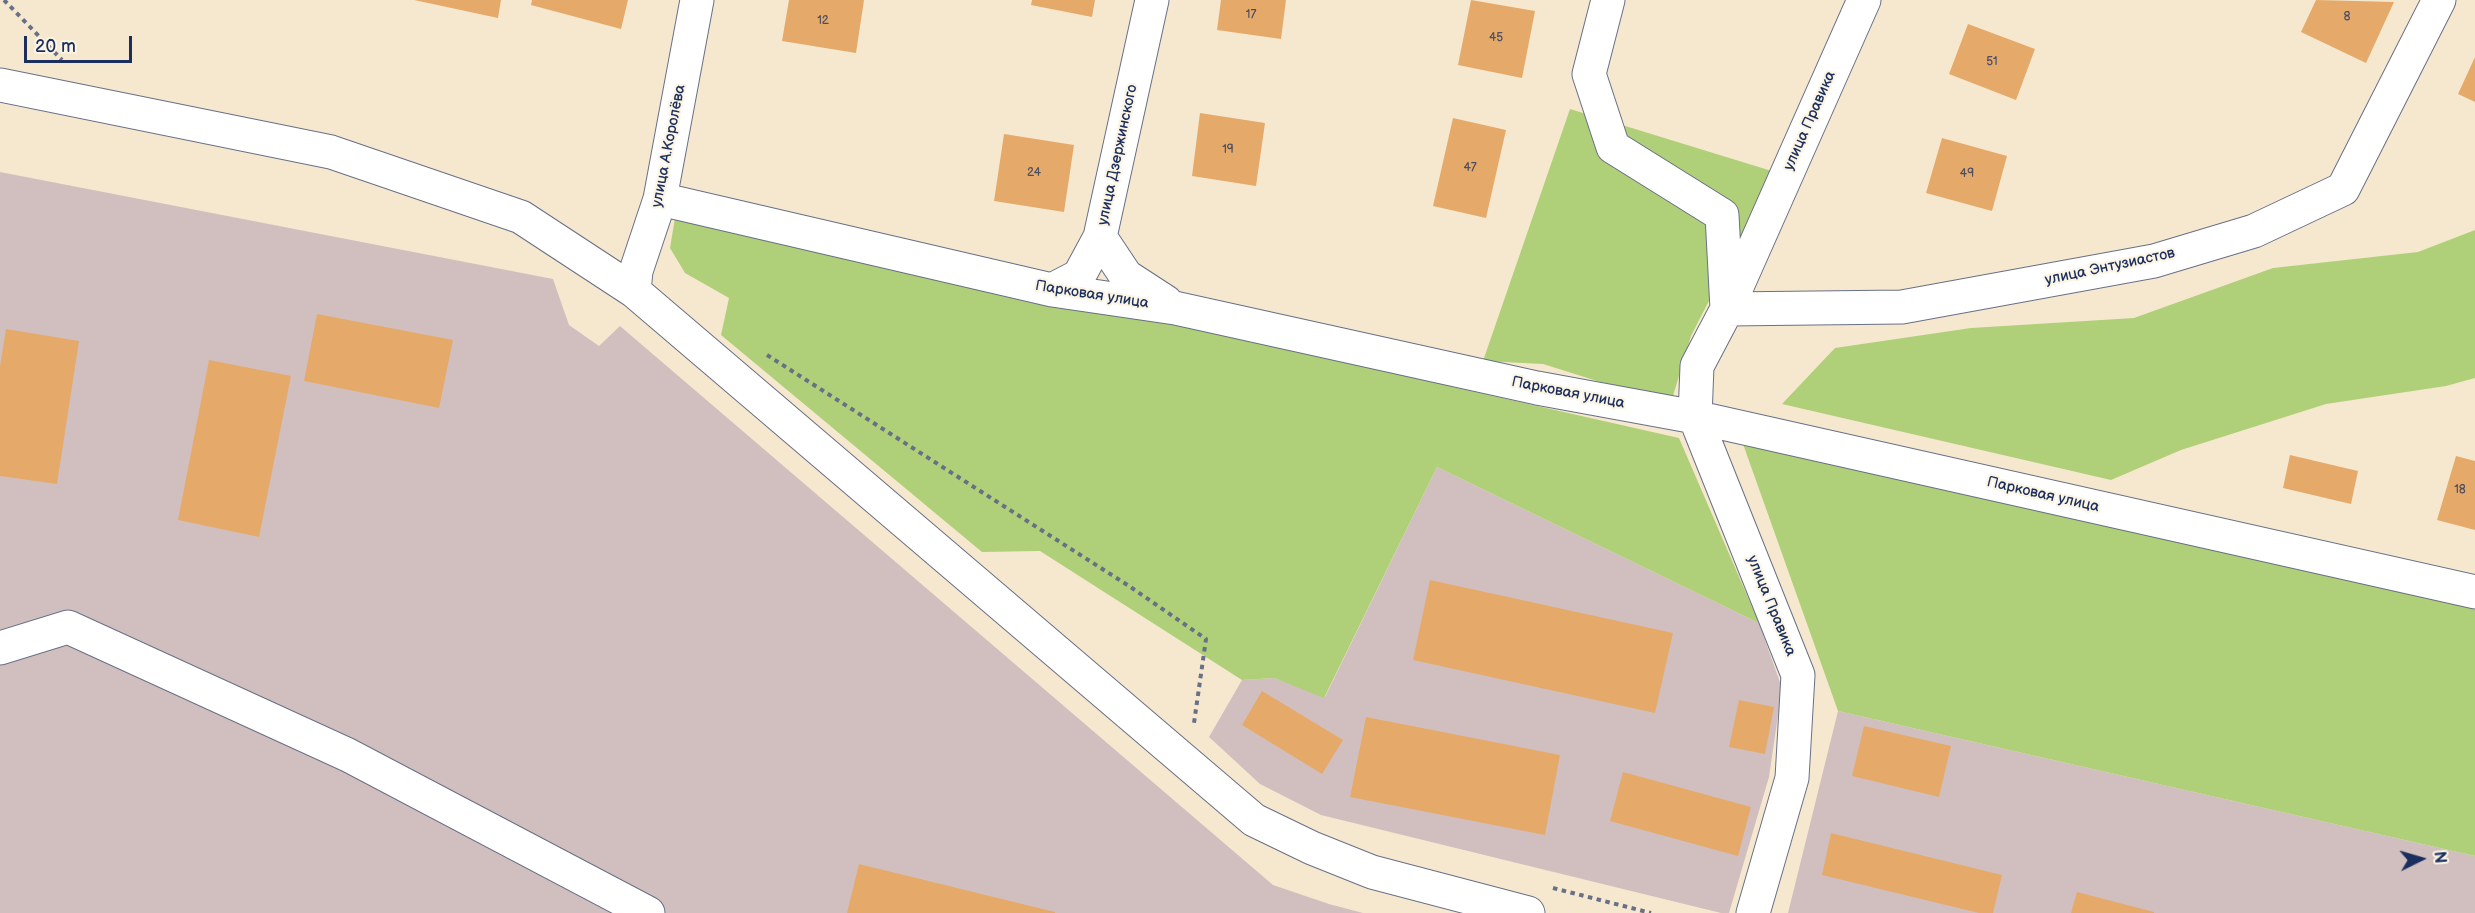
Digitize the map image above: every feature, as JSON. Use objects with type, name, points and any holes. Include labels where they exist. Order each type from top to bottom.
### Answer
[{"type":"street","name":"улица А.Королёва","points":[[634,291],[636,271],[660,199],[697,0]]},
{"type":"street","name":"улица Дзержинского","points":[[1052,290],[1079,276],[1100,237],[1152,0]]},
{"type":"street","points":[[1608,0],[1589,74],[1612,147],[1722,215],[1727,309]]},
{"type":"street","name":"улица Правика","points":[[1753,913],[1792,778],[1798,675],[1695,417],[1697,366],[1727,309],[1864,0]]},
{"type":"street","name":"улица Энтузиастов","points":[[1727,309],[1902,307],[2154,261],[2254,231],[2343,189],[2439,0]]},
{"type":"street","points":[[0,85],[331,152],[520,217],[634,291],[1254,820],[1312,848],[1372,872],[1528,913]]},
{"type":"street","name":"Парковая улица","points":[[660,199],[1052,290],[1175,308],[1537,388],[1695,417],[2475,592]]},
{"type":"street","points":[[1100,237],[1126,276],[1175,308]]},
{"type":"street","points":[[0,648],[68,627],[348,755],[648,913]]},
{"type":"shaded area","points":[[0,172],[553,279],[569,325],[599,346],[620,326],[1273,885],[1363,913],[0,913]]},
{"type":"shaded area","points":[[1437,467],[1759,623],[1782,688],[1769,777],[1729,913],[1721,913],[1321,815],[1260,784],[1209,737],[1242,680],[1274,678],[1325,697]]},
{"type":"shaded area","points":[[1838,711],[2475,856],[2475,913],[1788,913]]},
{"type":"green space","points":[[1570,109],[1775,172],[1691,336],[1673,396],[1648,397],[1543,364],[1483,361]]},
{"type":"green space","points":[[677,206],[1455,363],[1453,387],[1679,438],[1759,623],[1437,467],[1324,698],[1274,678],[1242,680],[1040,551],[982,552],[721,335],[729,298],[685,273],[670,248]]},
{"type":"green space","points":[[2475,230],[2475,378],[2446,386],[2326,404],[2181,450],[2111,480],[1782,404],[1835,348],[1971,328],[2134,318],[2273,268],[2418,252]]},
{"type":"green space","points":[[1743,444],[2475,608],[2475,856],[1838,711]]},
{"type":"building","points":[[414,0],[501,0],[498,18]]},
{"type":"building","points":[[532,0],[628,0],[621,29],[531,5]]},
{"type":"building","points":[[789,0],[864,0],[856,53],[782,41]]},
{"type":"building","points":[[1032,0],[1095,0],[1092,17],[1031,5]]},
{"type":"building","points":[[1221,0],[1286,0],[1281,39],[1217,30]]},
{"type":"building","points":[[1471,0],[1535,11],[1522,78],[1458,65]]},
{"type":"building","points":[[2316,0],[2394,2],[2366,63],[2301,32]]},
{"type":"building","points":[[1968,24],[2035,49],[2016,100],[1949,74]]},
{"type":"building","points":[[2475,57],[2475,102],[2458,94]]},
{"type":"building","points":[[1200,113],[1265,123],[1256,186],[1192,176]]},
{"type":"building","points":[[1453,118],[1506,130],[1486,218],[1433,206]]},
{"type":"building","points":[[1004,134],[1074,145],[1064,212],[994,201]]},
{"type":"building","points":[[1942,138],[2007,156],[1992,211],[1926,193]]},
{"type":"building","points":[[317,314],[453,340],[439,408],[304,381]]},
{"type":"building","points":[[6,329],[79,341],[57,484],[0,476],[0,366]]},
{"type":"building","points":[[209,360],[291,376],[259,537],[178,520]]},
{"type":"building","points":[[2290,455],[2358,471],[2351,504],[2283,488]]},
{"type":"building","points":[[2456,456],[2475,461],[2475,530],[2437,520]]},
{"type":"building","points":[[1430,580],[1673,633],[1655,713],[1413,660]]},
{"type":"building","points":[[1262,691],[1343,740],[1322,774],[1242,725]]},
{"type":"building","points":[[1739,700],[1774,707],[1765,754],[1729,747]]},
{"type":"building","points":[[1366,717],[1560,755],[1545,835],[1350,797]]},
{"type":"building","points":[[1864,726],[1951,746],[1939,797],[1852,776]]},
{"type":"building","points":[[1623,772],[1751,807],[1738,856],[1610,821]]},
{"type":"building","points":[[1831,833],[2002,875],[1993,913],[1979,913],[1822,875]]},
{"type":"building","points":[[859,864],[1055,912],[1055,913],[847,913]]},
{"type":"building","points":[[2077,892],[2154,912],[2154,913],[2071,913]]}]
